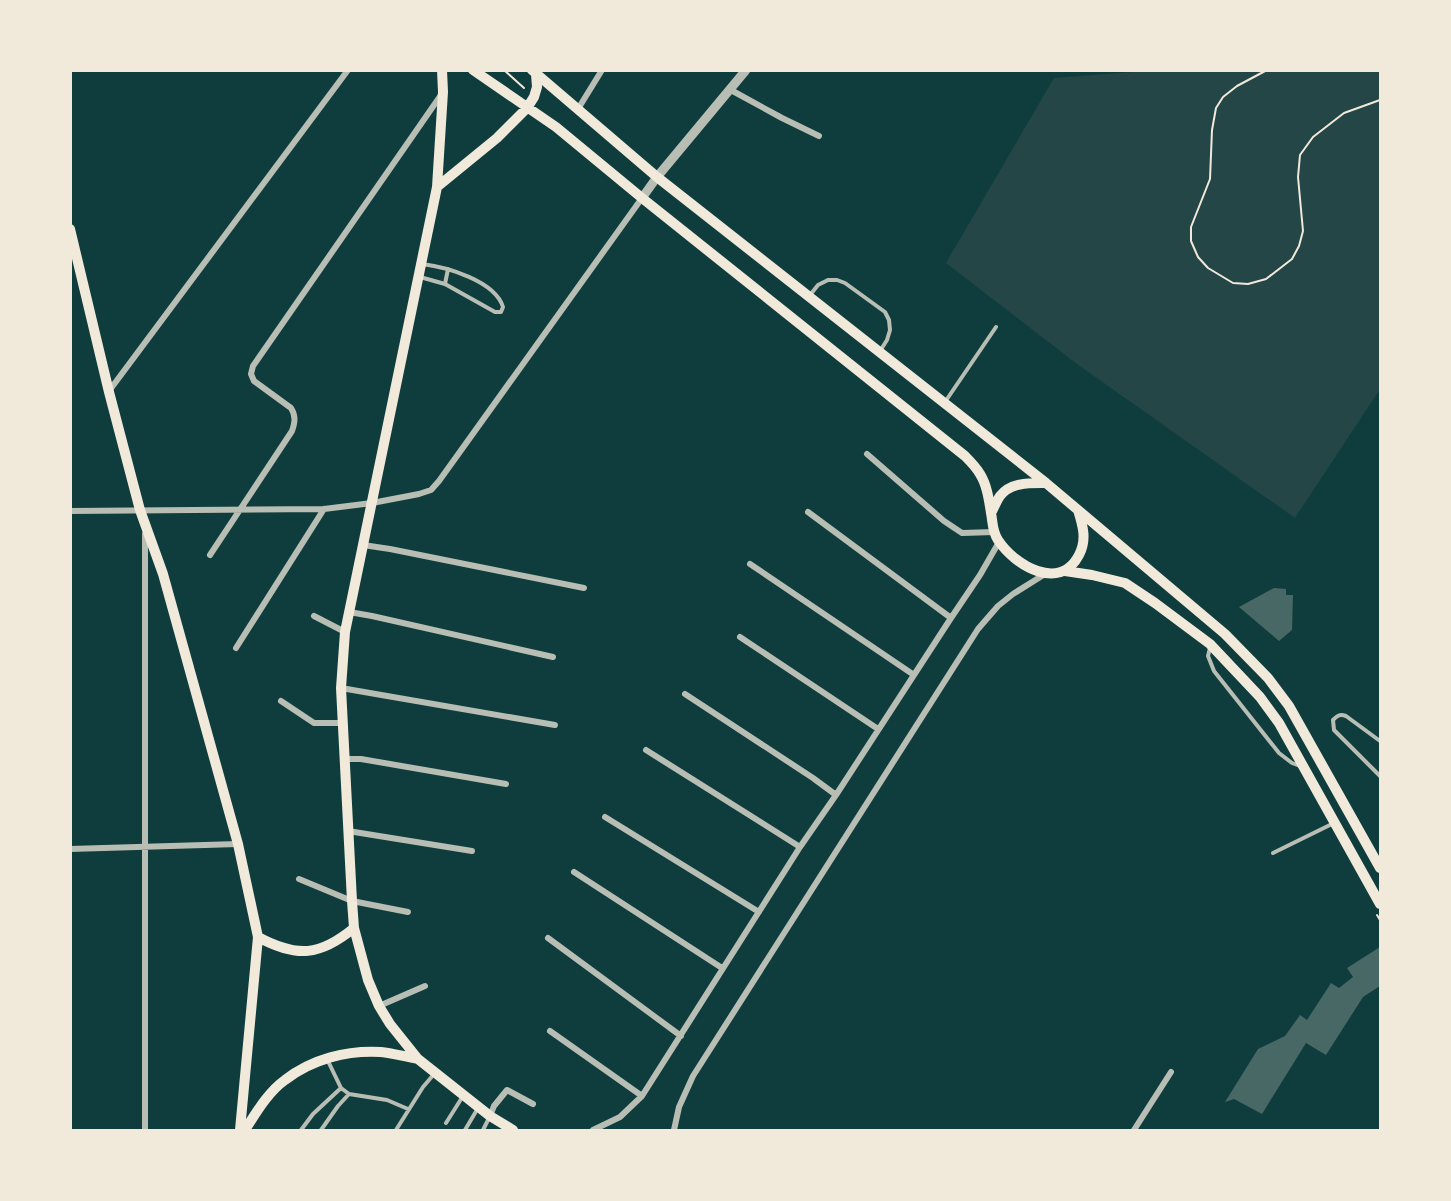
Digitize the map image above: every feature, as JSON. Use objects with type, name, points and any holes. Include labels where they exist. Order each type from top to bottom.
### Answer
[{"type":"main road","points":[[442,70],[443,92],[437,188],[345,632],[341,688],[347,831],[354,928],[368,980],[379,1006],[417,1059],[513,1131]]},
{"type":"main road","points":[[473,70],[556,127],[965,456],[980,474],[987,491],[996,537],[1025,566],[1046,574],[1065,571],[1125,583],[1210,644],[1260,697],[1279,723],[1380,904]]},
{"type":"main road","points":[[437,188],[497,138],[527,108],[537,87],[534,72]]},
{"type":"main road","points":[[534,72],[657,177],[1046,483],[1225,634],[1268,678],[1288,706],[1379,862]]},
{"type":"main road","points":[[70,229],[140,510],[163,574],[238,844],[258,937],[240,1131]]},
{"type":"main road","points":[[992,513],[1000,496],[1014,486],[1046,483]]},
{"type":"main road","points":[[1065,571],[1075,562],[1083,546],[1083,527],[1078,510]]},
{"type":"main road","points":[[258,937],[277,947],[297,951],[308,950],[318,949],[338,941],[354,928]]},
{"type":"main road","points":[[245,1131],[262,1104],[284,1080],[315,1062],[350,1054],[380,1052],[417,1059]]},
{"type":"street","points":[[109,392],[348,70]]},
{"type":"street","points":[[578,109],[602,70]]},
{"type":"street","points":[[70,511],[324,509],[372,503],[431,490],[657,177],[746,70]]},
{"type":"street","points":[[729,89],[819,136]]},
{"type":"street","points":[[210,555],[292,431],[295,422],[295,414],[291,408],[254,381],[251,374],[253,366],[443,92]]},
{"type":"street","points":[[592,1131],[620,1117],[642,1096],[800,847],[980,575],[996,537],[962,533],[944,521],[867,454]]},
{"type":"street","points":[[237,648],[324,509]]},
{"type":"street","points":[[808,512],[951,618]]},
{"type":"street","points":[[145,524],[145,1131]]},
{"type":"street","points":[[363,545],[584,588]]},
{"type":"street","points":[[750,564],[914,675]]},
{"type":"street","points":[[674,1131],[679,1107],[693,1077],[978,629],[998,606],[1046,574]]},
{"type":"street","points":[[349,612],[553,657]]},
{"type":"street","points":[[314,616],[345,632]]},
{"type":"street","points":[[741,637],[878,729]]},
{"type":"street","points":[[341,688],[555,725]]},
{"type":"street","points":[[685,694],[836,795]]},
{"type":"street","points":[[281,702],[314,723],[342,723]]},
{"type":"street","points":[[646,750],[800,847]]},
{"type":"street","points":[[345,759],[362,759],[506,784]]},
{"type":"street","points":[[605,816],[759,912]]},
{"type":"street","points":[[347,831],[472,851]]},
{"type":"street","points":[[70,849],[238,844]]},
{"type":"street","points":[[574,872],[722,968]]},
{"type":"street","points":[[298,879],[352,902],[408,912]]},
{"type":"street","points":[[548,938],[681,1036]]},
{"type":"street","points":[[379,1006],[425,986]]},
{"type":"street","points":[[550,1031],[642,1096]]},
{"type":"street","points":[[1134,1131],[1171,1072]]},
{"type":"street","points":[[490,1116],[494,1106],[507,1090],[533,1104]]},
{"type":"lane","points":[[419,277],[445,284],[495,312],[501,312],[503,307],[501,300],[495,294],[472,278],[448,269],[422,264]]},
{"type":"lane","points":[[445,284],[448,269]]},
{"type":"lane","points":[[808,296],[818,285],[828,280],[837,280],[845,283],[885,312],[890,330],[887,340],[879,351]]},
{"type":"lane","points":[[944,402],[996,327]]},
{"type":"lane","points":[[1210,644],[1208,656],[1214,671],[1279,753],[1292,763],[1304,768]]},
{"type":"lane","points":[[1380,741],[1346,716],[1337,716],[1333,720],[1334,730],[1380,776]]},
{"type":"lane","points":[[1273,853],[1335,823]]},
{"type":"lane","points":[[327,1058],[341,1088],[349,1094],[387,1100],[408,1109]]},
{"type":"lane","points":[[396,1131],[408,1109],[435,1072]]},
{"type":"lane","points":[[301,1131],[313,1114],[341,1088]]},
{"type":"lane","points":[[321,1131],[349,1094]]},
{"type":"lane","points":[[446,1123],[463,1095]]},
{"type":"lane","points":[[465,1131],[478,1107]]},
{"type":"lane","points":[[483,1131],[490,1116]]},
{"type":"path","points":[[1267,70],[1237,86],[1223,97],[1216,108],[1212,130],[1210,178],[1191,226],[1191,241],[1198,257],[1208,268],[1233,283],[1248,284],[1266,279],[1292,259],[1303,231],[1298,177],[1300,155],[1313,137],[1344,114],[1380,100]]},
{"type":"shaded area","points":[[1159,70],[1380,71],[1380,389],[1295,518],[1077,364],[946,263],[1054,78]]},
{"type":"building","points":[[1274,588],[1286,589],[1286,595],[1293,595],[1292,630],[1279,641],[1239,607]]},
{"type":"building","points":[[1380,947],[1380,986],[1363,997],[1326,1055],[1306,1043],[1262,1114],[1234,1099],[1225,1102],[1258,1049],[1285,1036],[1300,1015],[1307,1020],[1331,983],[1339,988],[1353,977],[1347,968]]}]
